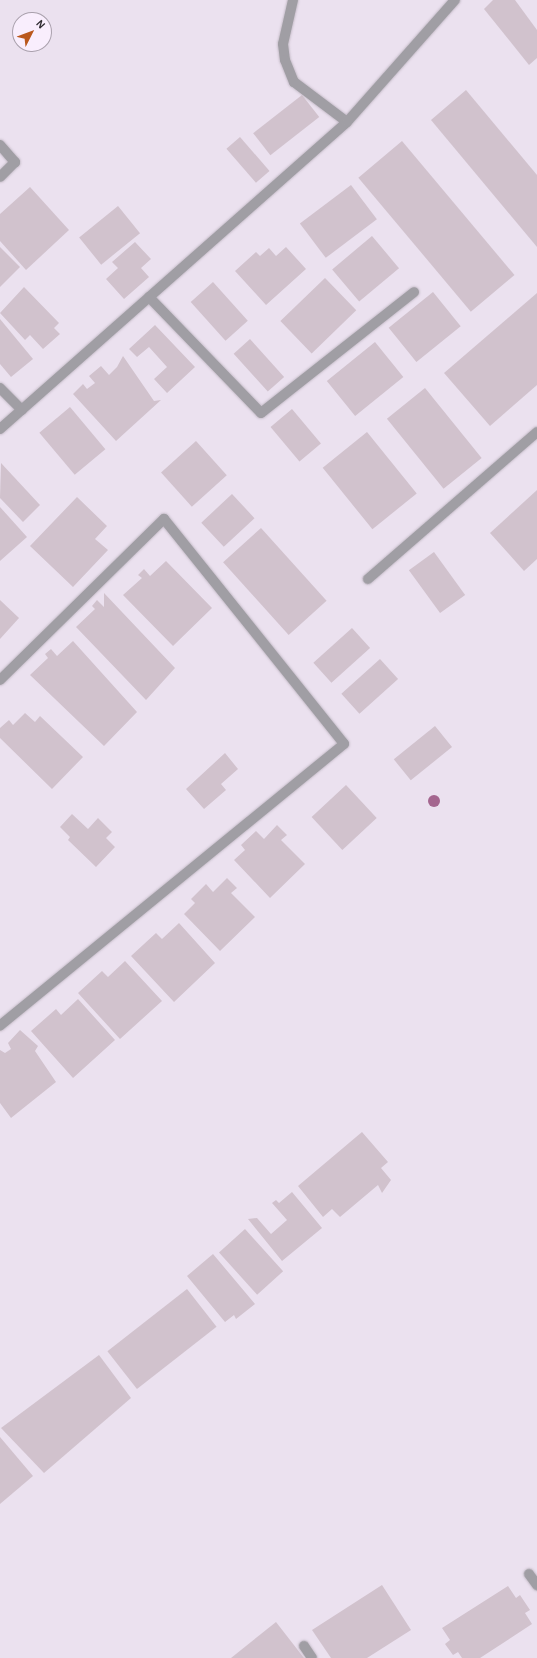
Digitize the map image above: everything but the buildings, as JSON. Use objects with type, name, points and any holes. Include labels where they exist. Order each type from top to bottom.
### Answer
[{"type":"street","points":[[293,0],[283,44],[285,60],[294,82],[347,122]]},
{"type":"street","points":[[0,429],[347,122],[455,0]]},
{"type":"street","points":[[0,145],[16,162],[0,177]]},
{"type":"street","points":[[149,297],[261,413],[414,292]]},
{"type":"street","points":[[0,388],[22,410]]},
{"type":"street","points":[[368,579],[537,432]]},
{"type":"street","points":[[0,680],[164,519],[344,744],[0,1026]]},
{"type":"street","points":[[529,1574],[537,1586]]},
{"type":"street","points":[[304,1646],[312,1658]]}]
